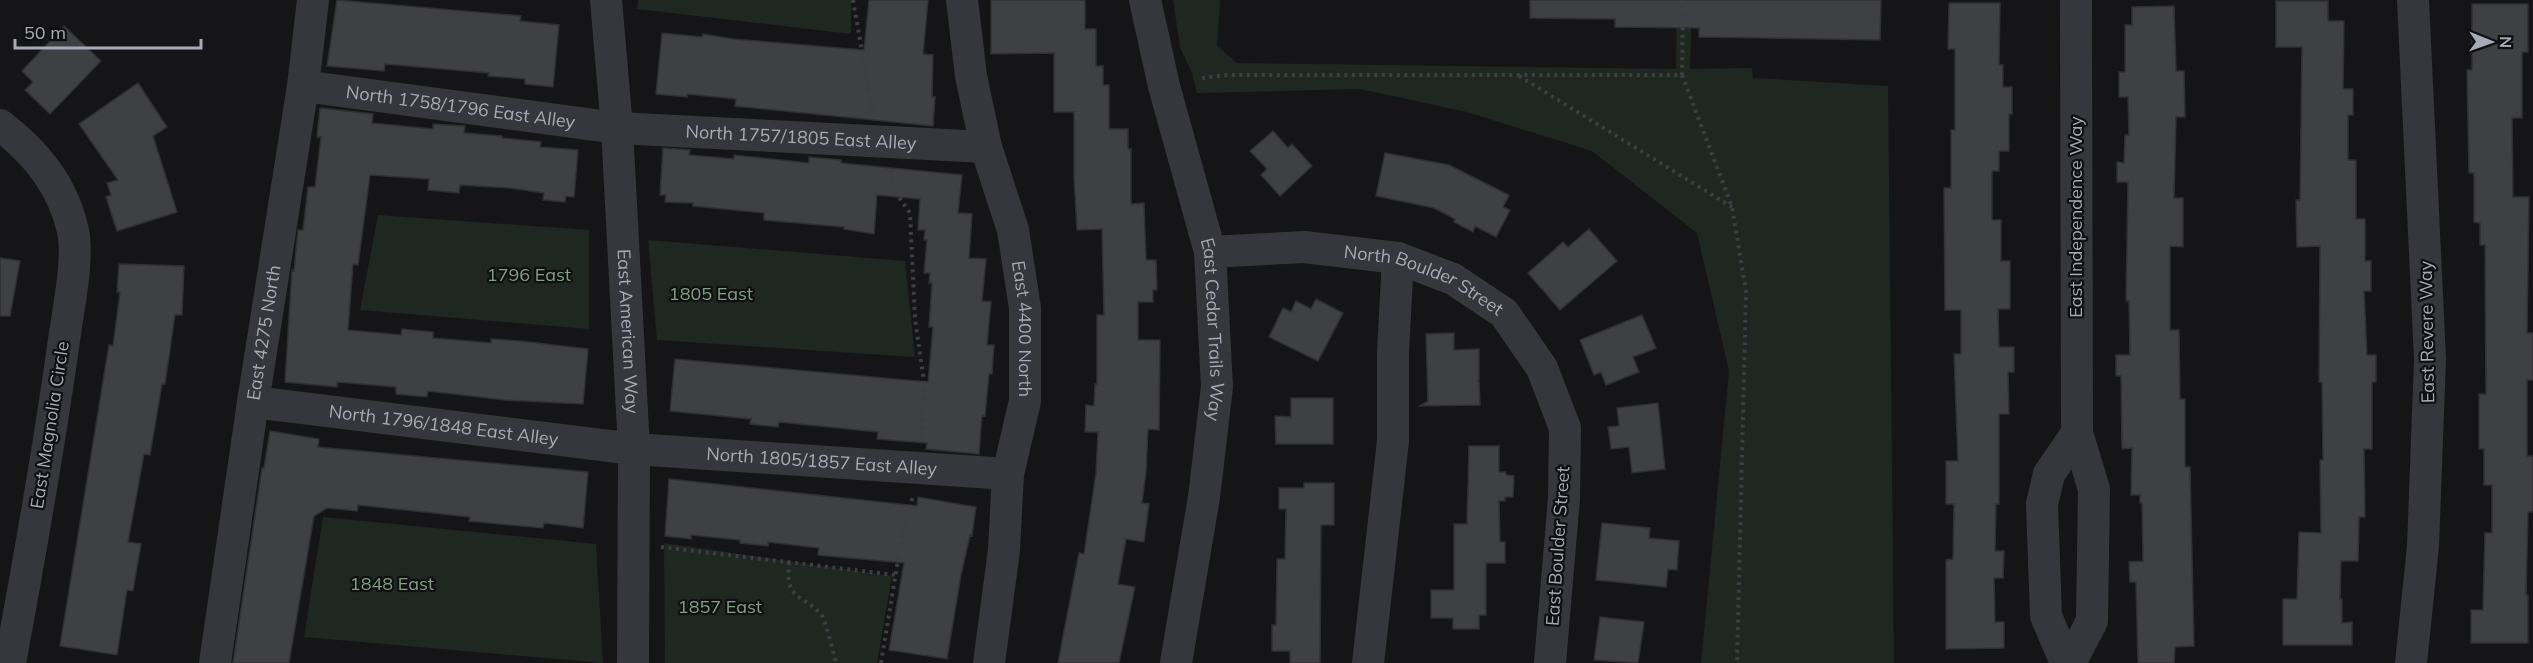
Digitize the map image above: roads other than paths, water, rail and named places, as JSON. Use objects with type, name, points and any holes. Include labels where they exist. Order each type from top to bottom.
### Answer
[{"type":"street","name":"East 4275 North","points":[[215,663],[303,86],[314,0]]},
{"type":"street","name":"East American Way","points":[[606,0],[617,128],[634,449],[633,663]]},
{"type":"street","name":"East 4400 North","points":[[962,0],[971,76],[986,147],[1013,230],[1025,308],[1025,401],[1008,474],[1004,550],[989,663]]},
{"type":"street","name":"East Cedar Trails Way","points":[[1145,0],[1164,86],[1210,252],[1217,387],[1204,497],[1176,663]]},
{"type":"street","name":"East Independence Way","points":[[2068,663],[2092,621],[2094,489],[2077,433],[2076,0]]},
{"type":"street","name":"East Revere Way","points":[[2411,663],[2423,546],[2430,359],[2413,0]]},
{"type":"street","name":"North 1758/1796 East Alley","points":[[303,86],[617,128]]},
{"type":"street","name":"East Magnolia Circle","points":[[0,125],[39,159],[68,212],[74,234],[71,286],[52,425],[10,663]]},
{"type":"street","name":"North 1757/1805 East Alley","points":[[617,128],[986,147]]},
{"type":"street","name":"North Boulder Street","points":[[1210,252],[1304,247],[1398,258],[1453,279],[1504,313],[1542,368],[1565,428]]},
{"type":"street","points":[[1368,663],[1393,441],[1393,352],[1398,258]]},
{"type":"street","name":"North 1796/1848 East Alley","points":[[253,402],[634,449]]},
{"type":"street","name":"East Boulder Street","points":[[1550,663],[1564,498],[1565,428]]},
{"type":"street","name":"East Independence Way","points":[[2068,663],[2046,616],[2042,504],[2049,474],[2077,433]]},
{"type":"street","name":"North 1805/1857 East Alley","points":[[634,449],[1008,474]]},
{"type":"park label","name":"1796 East","points":[[529,275]]},
{"type":"park label","name":"1805 East","points":[[711,294]]},
{"type":"park label","name":"1848 East","points":[[392,584]]},
{"type":"park label","name":"1857 East","points":[[720,607]]}]
